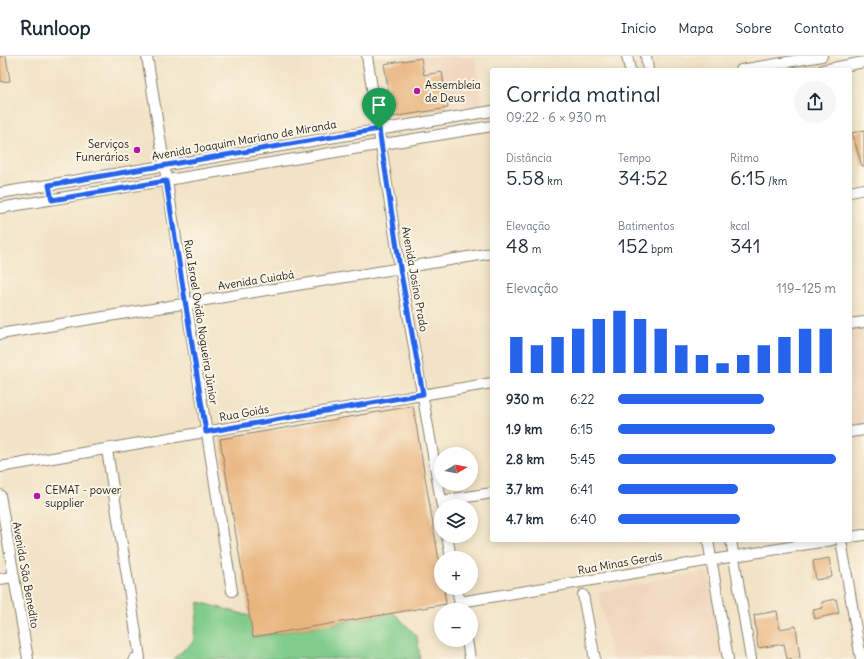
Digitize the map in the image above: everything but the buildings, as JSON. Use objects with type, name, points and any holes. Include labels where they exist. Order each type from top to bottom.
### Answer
[{"type":"street","name":"Rua Israel Ovídio Nogueira Júnior","points":[[147,56],[232,592]]},
{"type":"street","name":"Avenida Josino Prado","points":[[367,56],[382,144],[400,268],[440,499]]},
{"type":"street","points":[[627,56],[630,68]]},
{"type":"street","points":[[646,56],[648,68]]},
{"type":"street","points":[[753,68],[822,56]]},
{"type":"street","points":[[833,68],[864,62]]},
{"type":"street","name":"Avenida Joaquim Mariano de Miranda","points":[[0,193],[490,111]]},
{"type":"street","points":[[465,115],[469,130]]},
{"type":"street","points":[[0,208],[490,126]]},
{"type":"street","points":[[49,185],[52,200]]},
{"type":"street","points":[[852,192],[864,190]]},
{"type":"street","name":"Avenida Cuiabá","points":[[0,334],[490,253]]},
{"type":"street","points":[[852,324],[864,322]]},
{"type":"street","name":"Rua Goiás","points":[[0,467],[107,450],[490,383]]},
{"type":"street","points":[[852,432],[864,430]]},
{"type":"street","points":[[107,450],[137,658]]},
{"type":"street","points":[[464,499],[490,493]]},
{"type":"street","name":"Avenida São Benedito","points":[[0,495],[28,659]]},
{"type":"street","points":[[852,537],[864,535]]},
{"type":"street","points":[[708,542],[728,659]]},
{"type":"street","points":[[730,542],[751,659]]},
{"type":"street","name":"Rua Minas Gerais","points":[[476,603],[711,560],[820,542]]},
{"type":"street","points":[[841,542],[861,659]]},
{"type":"street","points":[[0,579],[13,577]]},
{"type":"street","points":[[583,595],[596,659]]},
{"type":"street","points":[[467,647],[470,659]]},
{"type":"shaded area","points":[[412,56],[475,56],[483,104],[451,109],[442,72],[424,75],[421,58]]},
{"type":"shaded area","points":[[864,322],[864,430],[858,431],[852,394],[852,324]]},
{"type":"shaded area","points":[[707,571],[724,659],[612,659],[599,592]]},
{"type":"green space","points":[[199,602],[250,616],[254,637],[394,613],[417,636],[420,659],[173,659],[193,642]]},
{"type":"place","name":"Assembleia de Deus","points":[[417,91]]},
{"type":"place","name":"Serviços Funerários","points":[[137,150]]},
{"type":"place","name":"CEMAT - power supplier","points":[[37,496]]},
{"type":"route","points":[[379,129],[400,268],[423,394],[206,432],[166,181],[52,200],[49,185],[379,129]]}]
